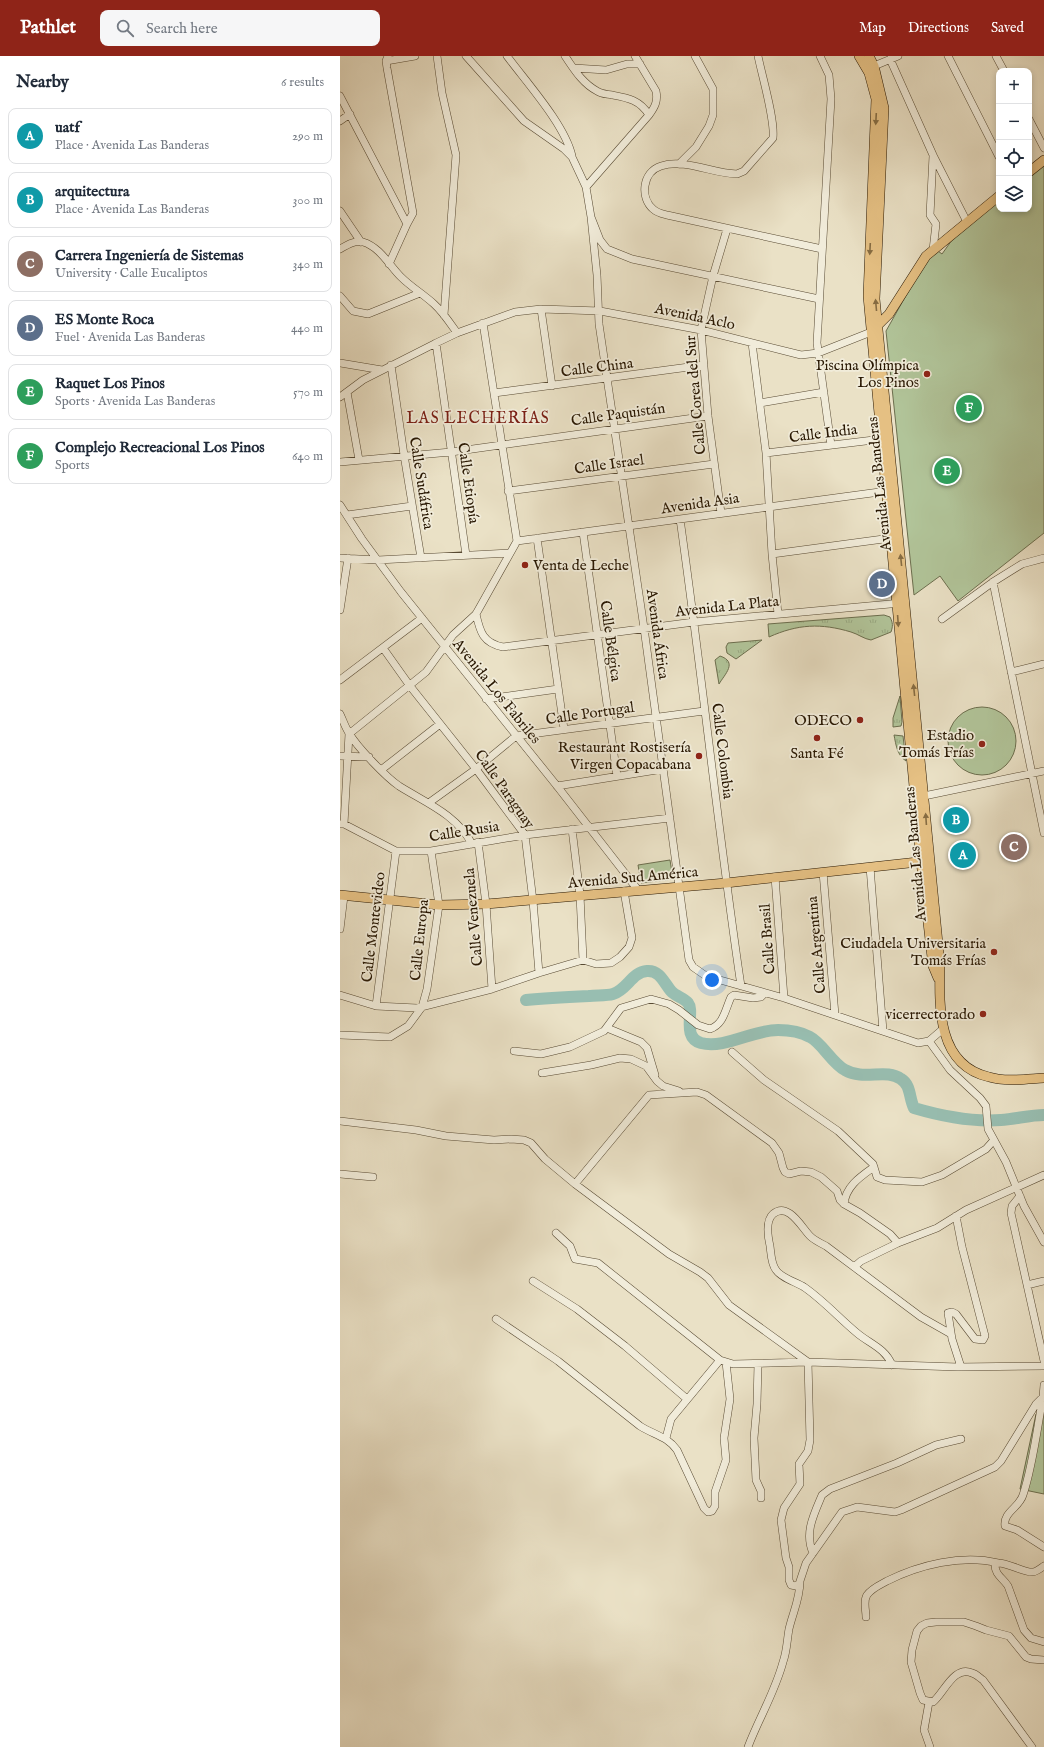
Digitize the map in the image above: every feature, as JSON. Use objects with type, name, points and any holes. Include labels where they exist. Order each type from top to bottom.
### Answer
[{"type":"main road","name":"Avenida Las Banderas","points":[[859,56],[869,73],[876,100],[868,296],[874,328],[925,861],[940,964],[943,1029],[945,1038],[954,1054],[968,1068],[979,1074],[1003,1079],[1044,1078]]},
{"type":"main road","name":"Avenida Las Banderas","points":[[869,56],[874,66],[884,108],[874,328],[891,538],[901,603],[924,796],[925,861]]},
{"type":"main road","points":[[1032,170],[1044,160]]},
{"type":"main road","name":"Avenida Aclo","points":[[874,328],[889,314],[926,256],[996,198]]},
{"type":"main road","name":"Avenida Sud América","points":[[342,895],[439,905],[486,904],[726,883],[925,861]]},
{"type":"street","points":[[389,264],[413,212],[387,58],[415,56]]},
{"type":"street","points":[[437,56],[442,93],[456,155],[444,315]]},
{"type":"street","points":[[466,56],[524,122],[564,149],[572,157]]},
{"type":"street","points":[[507,56],[562,130],[570,146],[572,157],[586,187],[592,217],[600,240],[607,249],[632,259],[819,299]]},
{"type":"street","points":[[565,56],[590,87],[599,92],[637,102],[644,106],[649,115]]},
{"type":"street","points":[[586,187],[656,106],[657,96],[653,86],[635,56]]},
{"type":"street","points":[[679,164],[696,147],[709,126],[713,114],[713,89],[694,56]]},
{"type":"street","points":[[758,56],[772,125],[773,138],[744,171],[737,174],[679,164],[661,166],[654,170],[647,178],[644,193],[648,204],[654,211],[727,230],[822,249]]},
{"type":"street","points":[[820,56],[829,75],[831,87],[817,343],[830,445]]},
{"type":"street","points":[[874,66],[898,56]]},
{"type":"street","points":[[948,56],[996,151]]},
{"type":"street","points":[[996,56],[1002,68]]},
{"type":"street","points":[[890,59],[934,155],[967,222]]},
{"type":"street","points":[[574,68],[606,70],[627,64],[640,64]]},
{"type":"street","points":[[340,96],[407,224]]},
{"type":"street","points":[[340,121],[350,114]]},
{"type":"street","points":[[1032,125],[1044,148]]},
{"type":"street","points":[[933,250],[936,224],[930,215],[934,155]]},
{"type":"street","points":[[340,211],[361,242]]},
{"type":"street","name":"Avenida África","points":[[592,217],[600,311],[599,324],[644,628],[689,960],[694,967],[706,976],[741,986]]},
{"type":"street","name":"Calle Corea del Sur","points":[[720,513],[708,416],[701,330],[713,276],[727,230]]},
{"type":"street","points":[[340,249],[353,240],[354,232]]},
{"type":"street","points":[[350,243],[361,242],[370,245],[381,253],[401,278],[434,304],[457,333]]},
{"type":"street","points":[[340,296],[353,311],[368,314],[420,293]]},
{"type":"street","points":[[541,309],[552,386]]},
{"type":"street","name":"Avenida Aclo","points":[[340,397],[382,370],[436,343],[457,333],[515,312],[541,309],[600,311],[701,330],[801,355],[818,353],[874,328]]},
{"type":"street","points":[[349,734],[426,672],[453,635],[476,614],[517,541],[483,323]]},
{"type":"street","name":"Calle Etiopía","points":[[436,343],[466,555]]},
{"type":"street","points":[[752,343],[766,453],[772,554],[778,614]]},
{"type":"street","points":[[340,363],[382,370]]},
{"type":"street","name":"Calle Sudáfrica","points":[[391,365],[421,558]]},
{"type":"street","name":"Calle China","points":[[494,393],[704,366]]},
{"type":"street","points":[[347,392],[359,460]]},
{"type":"street","points":[[760,403],[824,392]]},
{"type":"street","name":"Calle Paquistán","points":[[340,462],[404,455],[451,452],[502,443],[708,416]]},
{"type":"street","name":"Calle India","points":[[766,453],[882,440]]},
{"type":"street","name":"Calle Israel","points":[[508,491],[714,464]]},
{"type":"street","name":"Avenida Asia","points":[[517,541],[887,491]]},
{"type":"street","name":"Avenida Los Fabriles","points":[[340,504],[378,560],[422,618],[557,786],[588,828],[638,890]]},
{"type":"street","points":[[347,515],[412,506]]},
{"type":"street","name":"Calle Colombia","points":[[680,519],[726,883],[741,986]]},
{"type":"street","name":"Calle Bélgica","points":[[583,532],[617,776]]},
{"type":"street","points":[[537,538],[564,729]]},
{"type":"street","points":[[772,554],[891,538]]},
{"type":"street","points":[[340,610],[344,558],[378,560],[510,553]]},
{"type":"street","points":[[942,619],[993,582],[1022,564],[1044,558]]},
{"type":"street","points":[[993,582],[1044,833]]},
{"type":"street","name":"Avenida La Plata","points":[[476,614],[479,627],[486,641],[504,647],[694,622],[901,603]]},
{"type":"street","points":[[340,680],[422,618]]},
{"type":"street","name":"Calle Paraguay","points":[[383,648],[410,686],[476,769],[525,835],[533,901],[539,973]]},
{"type":"street","points":[[1011,672],[1044,664]]},
{"type":"street","points":[[486,699],[558,689]]},
{"type":"street","name":"Calle Portugal","points":[[516,736],[704,711]]},
{"type":"street","points":[[340,714],[349,734],[381,770],[399,786],[430,802],[446,813],[475,843]]},
{"type":"street","points":[[381,770],[440,724]]},
{"type":"street","points":[[342,824],[344,756],[350,742],[349,734]]},
{"type":"street","points":[[430,802],[476,769],[516,736]]},
{"type":"street","points":[[344,756],[369,757]]},
{"type":"street","points":[[557,786],[663,769]]},
{"type":"street","points":[[924,796],[1044,771]]},
{"type":"street","name":"Calle Rusia","points":[[342,824],[396,851],[431,850],[525,835],[670,818]]},
{"type":"street","points":[[572,829],[580,895],[583,960]]},
{"type":"street","name":"Calle Venezuela","points":[[475,843],[486,904],[492,989]]},
{"type":"street","name":"Calle Europa","points":[[340,1036],[390,1037],[408,1026],[422,1007],[428,989],[439,905],[431,850]]},
{"type":"street","name":"Calle Montevideo","points":[[376,1006],[396,851]]},
{"type":"street","points":[[870,867],[884,1031]]},
{"type":"street","name":"Calle Argentina","points":[[822,872],[835,1015]]},
{"type":"street","name":"Calle Brasil","points":[[775,877],[784,998]]},
{"type":"street","points":[[340,995],[376,1006],[417,1008],[492,989],[583,960],[596,964],[611,963],[620,957],[630,947],[632,938],[624,891]]},
{"type":"street","points":[[340,929],[342,895]]},
{"type":"street","points":[[741,986],[784,998],[918,1043],[929,1041],[943,1029]]},
{"type":"street","points":[[514,1051],[540,1054],[570,1047],[599,1035],[607,1028],[621,1008],[652,999],[669,1004],[698,1025],[710,1030],[717,1027],[721,1021],[731,997],[734,995],[753,998],[761,997],[765,993]]},
{"type":"street","points":[[607,1028],[641,1042],[647,1048],[656,1079]]},
{"type":"street","points":[[929,1041],[950,1070],[980,1098],[986,1106],[988,1113],[987,1124],[1006,1162],[1020,1196],[1044,1242]]},
{"type":"street","points":[[732,1052],[764,1080],[838,1131],[873,1164],[877,1176],[885,1180],[922,1182],[942,1175],[986,1149],[994,1140]]},
{"type":"street","points":[[542,1073],[591,1065],[620,1058],[631,1059],[646,1066],[663,1086],[685,1092]]},
{"type":"street","points":[[575,1184],[649,1095],[697,1092],[723,1106],[756,1133],[772,1143],[779,1153],[785,1172],[789,1174],[811,1172],[837,1191],[840,1200],[844,1204],[860,1213],[890,1234],[898,1243]]},
{"type":"street","points":[[340,1121],[416,1130],[446,1136],[494,1140],[524,1140],[531,1143],[545,1159],[575,1184],[669,1254],[708,1278],[729,1305],[808,1362]]},
{"type":"street","points":[[844,1204],[846,1192],[860,1177],[874,1167]]},
{"type":"street","points":[[340,1174],[373,1177]]},
{"type":"street","points":[[854,1267],[861,1261],[898,1243],[937,1228],[956,1216],[1044,1175]]},
{"type":"street","points":[[1020,1196],[1012,1206],[1010,1214],[1044,1361]]},
{"type":"street","points":[[892,1365],[889,1357],[882,1350],[858,1334],[836,1313],[804,1288],[776,1271],[773,1266],[768,1237],[768,1225],[770,1217],[774,1213],[780,1211],[789,1213],[797,1219],[810,1236],[921,1317],[952,1334]]},
{"type":"street","points":[[956,1216],[962,1248],[985,1336],[979,1341],[975,1339],[956,1314],[952,1312],[948,1313],[961,1367]]},
{"type":"street","points":[[556,1233],[570,1246],[575,1259],[598,1263],[723,1361],[733,1364],[808,1362],[961,1367],[1044,1366]]},
{"type":"street","points":[[533,1281],[577,1309],[625,1346],[687,1399]]},
{"type":"street","points":[[1027,1285],[1044,1281]]},
{"type":"street","points":[[496,1319],[558,1361],[640,1426],[651,1433],[666,1438],[677,1450],[704,1508],[708,1512],[712,1511],[715,1506],[715,1492],[726,1460],[724,1438],[730,1399],[723,1361]]},
{"type":"street","points":[[666,1438],[671,1419],[687,1399],[723,1361]]},
{"type":"street","points":[[800,1581],[796,1586],[791,1585],[789,1580],[790,1567],[786,1558],[781,1520],[784,1508],[800,1484],[799,1464],[808,1451],[810,1440],[808,1362]]},
{"type":"street","points":[[758,1364],[754,1438],[756,1480],[761,1498]]},
{"type":"street","points":[[1044,1385],[1043,1397],[1022,1497],[1005,1518],[1004,1522],[1005,1526],[1017,1530],[1044,1546]]},
{"type":"street","points":[[748,1747],[773,1693],[784,1662],[789,1628],[800,1592],[800,1581],[806,1563],[838,1517],[846,1510],[857,1508],[895,1512],[995,1467],[1001,1461],[1036,1404],[1043,1397]]},
{"type":"street","points":[[813,1553],[810,1547],[810,1524],[822,1495],[830,1489],[897,1463],[936,1445],[961,1439]]},
{"type":"street","points":[[866,1617],[865,1599],[872,1589],[911,1570],[930,1564],[986,1560],[1010,1565],[1029,1572],[1034,1572],[1044,1566]]},
{"type":"street","points":[[998,1563],[995,1565],[996,1574],[1005,1581],[1008,1586],[1024,1630],[1032,1638],[1044,1642]]},
{"type":"street","points":[[1032,1747],[983,1680],[972,1672],[965,1671],[950,1680],[934,1702],[923,1700],[911,1662],[913,1645],[917,1631],[921,1626],[927,1623],[964,1622],[1009,1636],[1026,1656],[1031,1659],[1044,1660]]},
{"type":"street","points":[[929,1702],[924,1730],[930,1747]]},
{"type":"green space","points":[[1044,164],[1044,533],[958,601],[940,576],[914,595],[886,331],[926,260],[938,251],[942,254],[952,240],[996,203],[996,212],[1032,212],[1032,174]]},
{"type":"green space","points":[[884,615],[890,617],[891,619],[891,632],[871,640],[851,632],[820,626],[790,629],[769,637],[768,624]]},
{"type":"green space","points":[[762,640],[736,659],[727,653],[726,647],[728,643]]},
{"type":"green space","points":[[720,656],[728,662],[729,665],[727,672],[719,684],[715,660]]},
{"type":"green space","points":[[900,696],[902,722],[901,726],[893,727],[893,718]]},
{"type":"green space","name":"Estadio Tomás Frías","points":[[982,707],[995,710],[1006,717],[1013,728],[1016,741],[1013,754],[1006,765],[995,772],[982,775],[969,772],[958,765],[951,754],[948,741],[951,728],[958,717],[969,710]]},
{"type":"green space","points":[[894,735],[903,736],[906,761],[899,753]]},
{"type":"green space","points":[[670,860],[673,879],[641,883],[638,865]]},
{"type":"green space","points":[[1036,1414],[1044,1416],[1044,1494],[1020,1489]]},
{"type":"waterway","points":[[526,1000],[613,994],[622,989],[637,974],[651,971],[658,975],[673,993],[688,1003],[690,1007],[690,1030],[695,1040],[701,1043],[720,1044],[768,1031],[782,1030],[794,1032],[806,1035],[814,1040],[840,1067],[845,1070],[860,1074],[889,1074],[901,1079],[907,1085],[914,1108],[935,1114],[979,1120],[1001,1120],[1044,1115]]},
{"type":"place","name":"Piscina Olímpica Los Pinos","points":[[927,374]]},
{"type":"place","name":"Complejo Recreacional Los Pinos","points":[[969,408]]},
{"type":"place","name":"Raquet Los Pinos","points":[[947,471]]},
{"type":"place","name":"Venta de Leche","points":[[525,565]]},
{"type":"place","name":"ES Monte Roca","points":[[882,584]]},
{"type":"place","name":"ODECO","points":[[860,720]]},
{"type":"place","name":"Santa Fé","points":[[817,738]]},
{"type":"place","name":"Estadio Tomás Frías","points":[[982,744]]},
{"type":"place","name":"Restaurant Rostisería Virgen Copacabana","points":[[699,756]]},
{"type":"place","name":"arquitectura","points":[[956,820]]},
{"type":"place","name":"Carrera Ingeniería de Sistemas","points":[[1014,847]]},
{"type":"place","name":"uatf","points":[[963,855]]},
{"type":"place","name":"Ciudadela Universitaria Tomás Frías","points":[[994,952]]},
{"type":"place","name":"vicerrectorado","points":[[983,1014]]},
{"type":"district","name":"LAS LECHERÍAS","points":[[478,417]]}]
